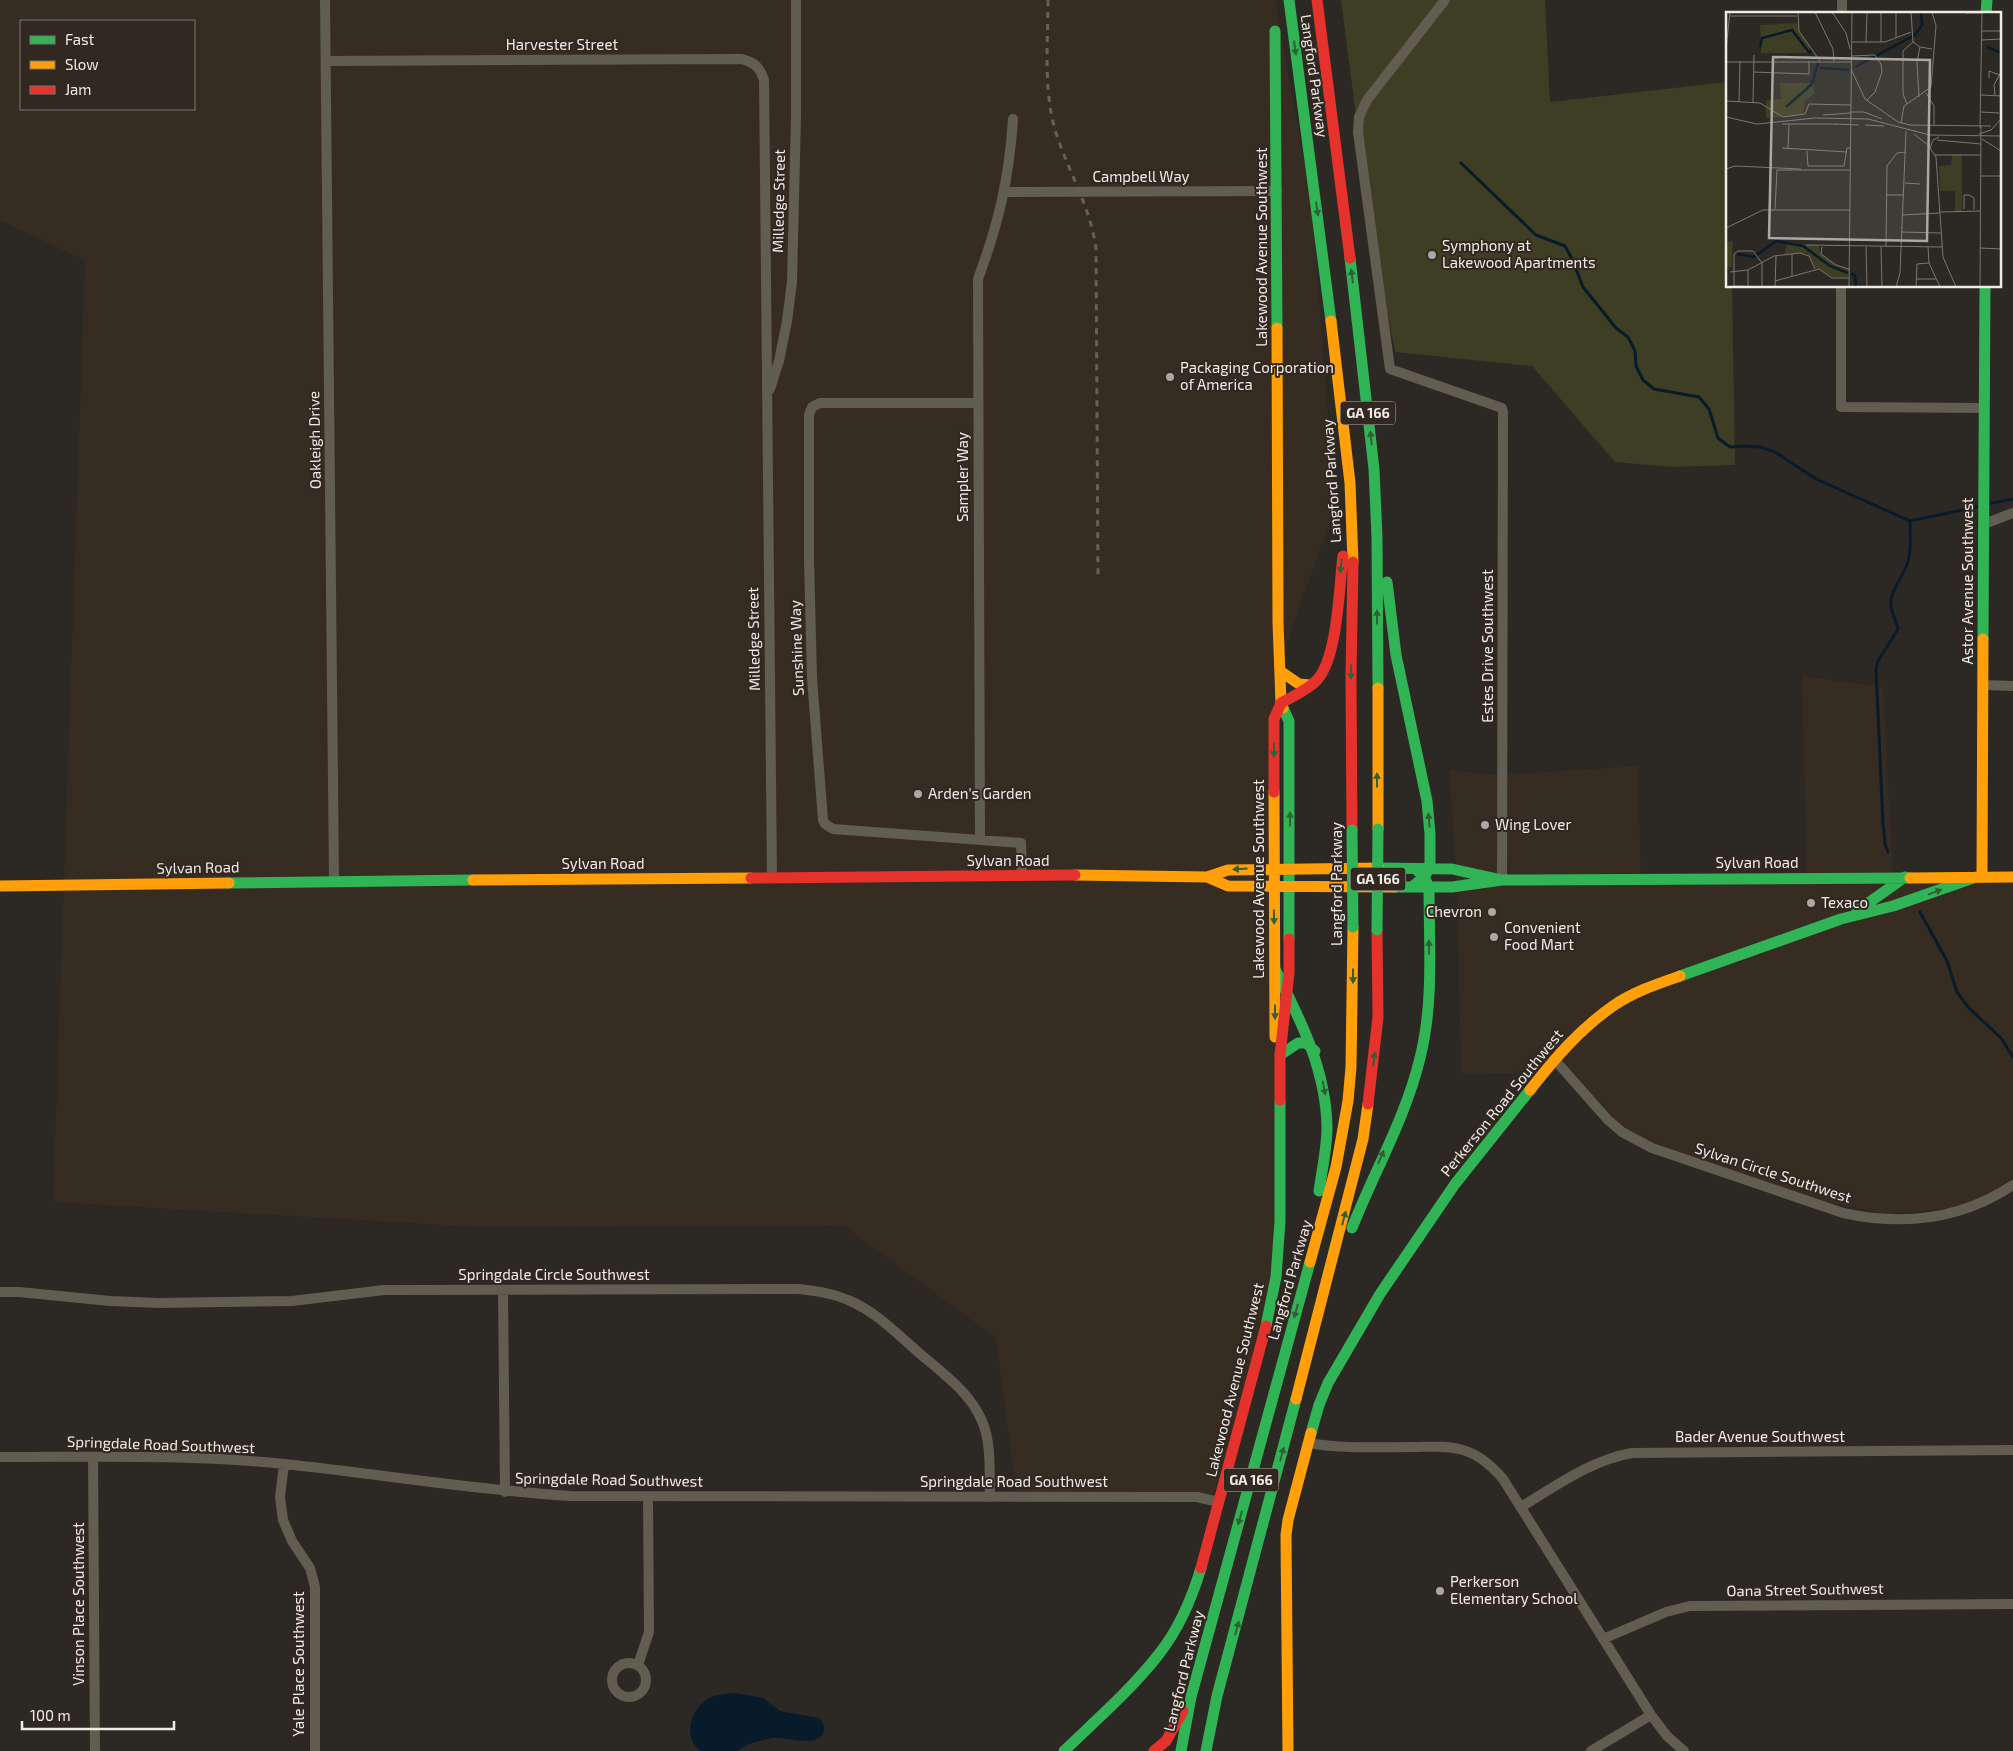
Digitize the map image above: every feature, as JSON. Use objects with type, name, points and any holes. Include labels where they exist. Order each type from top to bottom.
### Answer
[{"type":"main road","name":"Langford Parkway","points":[[1181,1751],[1191,1696],[1336,1167],[1348,1101],[1352,1031],[1353,927],[1351,676],[1353,559],[1350,483],[1334,343],[1289,0]]},
{"type":"main road","name":"Langford Parkway","points":[[1206,1751],[1217,1696],[1314,1333],[1363,1139],[1372,1080],[1378,1017],[1377,546],[1374,469],[1317,0]]},
{"type":"main road","name":"Lakewood Avenue Southwest","points":[[1219,1502],[1266,1327],[1276,1277],[1280,1221],[1280,1055],[1289,973],[1290,868],[1289,721],[1281,703],[1278,622],[1275,30]]},
{"type":"main road","name":"Astor Avenue Southwest","points":[[1979,877],[1983,685],[1985,288]]},
{"type":"main road","points":[[1314,1333],[1360,1206],[1405,1101],[1419,1059],[1426,1028],[1429,996],[1425,875],[1430,834],[1427,801],[1396,655],[1374,469]]},
{"type":"main road","points":[[1281,703],[1318,679],[1324,671],[1332,646],[1350,483]]},
{"type":"main road","points":[[1280,671],[1299,684],[1310,685]]},
{"type":"main road","name":"Lakewood Avenue Southwest","points":[[1280,1055],[1274,1036],[1273,868],[1274,719],[1281,703]]},
{"type":"main road","name":"Sylvan Road","points":[[0,886],[334,880],[1207,876],[1228,870],[1273,868],[1425,875],[1452,869],[1502,880]]},
{"type":"main road","name":"Sylvan Road","points":[[1425,875],[1452,887],[1502,880],[2013,877]]},
{"type":"main road","name":"Sylvan Road","points":[[1207,876],[1228,886],[1412,887],[1425,875]]},
{"type":"main road","points":[[1893,906],[1906,892],[1908,884],[1905,877]]},
{"type":"main road","name":"Perkerson Road Southwest","points":[[1841,919],[1868,905],[1905,877]]},
{"type":"main road","name":"Perkerson Road Southwest","points":[[1309,1443],[1319,1405],[1328,1383],[1380,1294],[1455,1184],[1554,1059],[1573,1038],[1593,1021],[1614,1006],[1641,991],[1841,919],[1893,906],[1979,877]]},
{"type":"main road","points":[[1856,878],[1866,888],[1868,905]]},
{"type":"main road","points":[[1274,969],[1315,1051],[1325,1088],[1328,1127],[1309,1264]]},
{"type":"main road","points":[[1280,1055],[1298,1043],[1306,1043],[1315,1051]]},
{"type":"main road","points":[[1288,1751],[1286,1535],[1288,1520],[1309,1443]]},
{"type":"main road","points":[[1064,1751],[1119,1697],[1159,1654],[1186,1610],[1200,1574],[1219,1502]]},
{"type":"main road","points":[[1220,1738],[1224,1675]]},
{"type":"main road","points":[[1154,1751],[1166,1741],[1191,1696]]},
{"type":"street","name":"Oakleigh Drive","points":[[325,0],[334,880]]},
{"type":"street","name":"Milledge Street","points":[[767,400],[779,361],[786,329],[792,282],[796,116],[796,0]]},
{"type":"street","name":"Estes Drive Southwest","points":[[1445,0],[1366,100],[1359,117],[1358,132],[1390,369],[1502,408],[1503,412],[1502,880]]},
{"type":"street","name":"Harvester Street","points":[[326,61],[741,59],[750,61],[760,68],[764,80],[765,103]]},
{"type":"street","name":"Milledge Street","points":[[765,103],[772,877]]},
{"type":"street","name":"Sampler Way","points":[[980,840],[978,279],[994,236],[1005,192],[1011,153],[1013,119]]},
{"type":"street","name":"Campbell Way","points":[[1005,192],[1277,191]]},
{"type":"street","points":[[1842,288],[1841,407],[1984,408]]},
{"type":"street","name":"Sunshine Way","points":[[978,403],[820,403],[812,406],[809,415],[809,559],[812,678],[825,824],[833,830],[1021,843],[1022,876]]},
{"type":"street","points":[[1984,524],[2013,513]]},
{"type":"street","points":[[1983,685],[2013,686]]},
{"type":"street","name":"Sylvan Circle Southwest","points":[[1554,1059],[1604,1116],[1622,1132],[1652,1148],[1843,1213],[1869,1219],[1899,1221],[1928,1219],[1966,1208],[2013,1185]]},
{"type":"street","name":"Springdale Circle Southwest","points":[[0,1292],[159,1303],[292,1301],[384,1290],[799,1289],[824,1292],[848,1300],[881,1320],[958,1388],[972,1403],[982,1421],[988,1440],[990,1497]]},
{"type":"street","points":[[504,1290],[506,1492]]},
{"type":"street","points":[[1309,1443],[1328,1446],[1444,1447],[1463,1450],[1480,1457],[1494,1468],[1521,1507],[1651,1715],[1667,1736],[1684,1751]]},
{"type":"street","name":"Bader Avenue Southwest","points":[[1521,1507],[1596,1463],[1614,1456],[1632,1453],[2013,1450]]},
{"type":"street","name":"Springdale Road Southwest","points":[[0,1457],[199,1457],[284,1464],[506,1492],[570,1496],[1197,1497],[1219,1502]]},
{"type":"street","name":"Vinson Place Southwest","points":[[93,1457],[95,1751]]},
{"type":"street","name":"Yale Place Southwest","points":[[284,1464],[280,1497],[283,1520],[292,1541],[310,1568],[315,1587],[315,1751]]},
{"type":"street","points":[[638,1665],[649,1632],[648,1497]]},
{"type":"street","name":"Oana Street Southwest","points":[[1603,1639],[1666,1612],[1690,1606],[2013,1604]]},
{"type":"street","points":[[1591,1751],[1651,1715]]},
{"type":"shaded area","points":[[0,0],[1275,0],[1312,205],[1335,508],[1275,676],[1276,1295],[1214,1494],[1016,1492],[996,1338],[844,1226],[478,1227],[53,1202],[85,261],[0,220]]},
{"type":"shaded area","points":[[1802,676],[1883,687],[1893,876],[2013,873],[2013,1177],[1973,1206],[1888,1214],[1755,1188],[1622,1127],[1563,1060],[1512,1073],[1461,1074],[1457,884],[1449,770],[1495,775],[1638,766],[1641,880],[1807,877]]},
{"type":"green space","points":[[1341,0],[1545,0],[1550,102],[1726,82],[1726,288],[1732,288],[1735,465],[1672,467],[1615,462],[1532,366],[1395,352],[1369,216]]},
{"type":"water","points":[[736,1693],[763,1698],[780,1711],[819,1718],[824,1725],[822,1736],[809,1741],[779,1738],[767,1739],[747,1745],[737,1751],[699,1750],[691,1738],[690,1732],[690,1726],[697,1709],[706,1700],[713,1697]]},
{"type":"waterway","points":[[1461,163],[1536,235],[1565,246],[1583,287],[1616,328],[1628,337],[1635,351],[1636,366],[1643,380],[1654,389],[1699,397],[1709,409],[1718,438],[1730,447],[1760,447],[1775,452],[1816,479],[1910,521],[1981,506]]},
{"type":"waterway","points":[[1987,504],[2013,499]]},
{"type":"waterway","points":[[1888,852],[1885,844],[1883,824],[1876,669],[1878,661],[1898,629],[1892,611],[1891,599],[1908,562],[1910,521]]},
{"type":"waterway","points":[[1920,912],[1947,961],[1957,992],[1968,1007],[2001,1038],[2013,1057]]},
{"type":"railway","points":[[1048,0],[1047,67],[1052,117],[1061,148],[1089,218],[1096,248],[1098,577]]},
{"type":"traffic: fast","points":[[1289,0],[1331,321]]},
{"type":"traffic: fast","points":[[1986,12],[1987,0]]},
{"type":"traffic: fast","points":[[1275,31],[1277,328]]},
{"type":"traffic: fast","points":[[1350,258],[1374,469],[1377,537],[1378,688]]},
{"type":"traffic: fast","points":[[1983,639],[1985,288]]},
{"type":"traffic: fast","points":[[1387,582],[1396,655],[1427,801],[1430,834],[1430,868],[1424,877],[1412,887]]},
{"type":"traffic: fast","points":[[1283,708],[1289,721],[1289,939]]},
{"type":"traffic: fast","points":[[1377,930],[1378,829]]},
{"type":"traffic: fast","points":[[1352,830],[1353,927]]},
{"type":"traffic: fast","points":[[1379,868],[1452,869],[1502,880]]},
{"type":"traffic: fast","points":[[1352,1228],[1407,1102],[1424,1037],[1430,973],[1429,887],[1424,877],[1416,869]]},
{"type":"traffic: fast","points":[[1857,911],[1905,877]]},
{"type":"traffic: fast","points":[[1680,976],[1841,919],[1893,906],[1976,877]]},
{"type":"traffic: fast","points":[[1394,887],[1452,887],[1502,880],[1910,878]]},
{"type":"traffic: fast","points":[[229,883],[473,880]]},
{"type":"traffic: fast","points":[[1275,969],[1310,1045],[1322,1085],[1326,1106],[1327,1135],[1319,1191]]},
{"type":"traffic: fast","points":[[1280,1055],[1298,1043],[1306,1043],[1315,1051]]},
{"type":"traffic: fast","points":[[1311,1433],[1328,1383],[1380,1294],[1455,1184],[1530,1090]]},
{"type":"traffic: fast","points":[[1266,1326],[1276,1277],[1280,1221],[1280,1100]]},
{"type":"traffic: fast","points":[[1181,1751],[1191,1697],[1310,1262]]},
{"type":"traffic: fast","points":[[1206,1751],[1217,1696],[1296,1399]]},
{"type":"traffic: fast","points":[[1064,1751],[1125,1692],[1159,1654],[1184,1613],[1201,1568]]},
{"type":"traffic: slow","points":[[1331,321],[1350,483],[1353,562]]},
{"type":"traffic: slow","points":[[1277,328],[1278,622],[1281,703],[1283,708]]},
{"type":"traffic: slow","points":[[1982,877],[1983,639]]},
{"type":"traffic: slow","points":[[1280,671],[1299,684],[1310,685]]},
{"type":"traffic: slow","points":[[1378,688],[1378,829]]},
{"type":"traffic: slow","points":[[1274,792],[1275,1037]]},
{"type":"traffic: slow","points":[[1075,875],[1207,877],[1228,870],[1379,868]]},
{"type":"traffic: slow","points":[[1207,877],[1228,886],[1394,887]]},
{"type":"traffic: slow","points":[[1910,878],[2013,877]]},
{"type":"traffic: slow","points":[[473,880],[751,878]]},
{"type":"traffic: slow","points":[[0,886],[229,883]]},
{"type":"traffic: slow","points":[[1310,1262],[1336,1167],[1348,1101],[1351,1067],[1353,927]]},
{"type":"traffic: slow","points":[[1530,1090],[1568,1045],[1601,1015],[1637,992],[1680,976]]},
{"type":"traffic: slow","points":[[1296,1399],[1363,1139],[1368,1104]]},
{"type":"traffic: slow","points":[[1288,1751],[1286,1535],[1288,1520],[1311,1433]]},
{"type":"traffic: jam","points":[[1317,0],[1350,258]]},
{"type":"traffic: jam","points":[[1281,703],[1309,687],[1317,680],[1324,669],[1333,639],[1339,603],[1343,556]]},
{"type":"traffic: jam","points":[[1352,830],[1351,676],[1353,562]]},
{"type":"traffic: jam","points":[[1274,792],[1274,719],[1281,703]]},
{"type":"traffic: jam","points":[[751,878],[1075,875]]},
{"type":"traffic: jam","points":[[1368,1104],[1378,1017],[1377,930]]},
{"type":"traffic: jam","points":[[1280,1100],[1280,1055],[1289,973],[1289,939]]},
{"type":"traffic: jam","points":[[1201,1568],[1266,1326]]},
{"type":"traffic: jam","points":[[1154,1751],[1166,1741],[1183,1711]]},
{"type":"place","name":"Symphony at Lakewood Apartments","points":[[1432,255]]},
{"type":"place","name":"Packaging Corporation of America","points":[[1170,377]]},
{"type":"place","name":"Arden's Garden","points":[[918,794]]},
{"type":"place","name":"Wing Lover","points":[[1485,825]]},
{"type":"place","name":"Texaco","points":[[1811,903]]},
{"type":"place","name":"Chevron","points":[[1492,912]]},
{"type":"place","name":"Convenient Food Mart","points":[[1494,937]]},
{"type":"place","name":"Perkerson Elementary School","points":[[1440,1591]]}]
